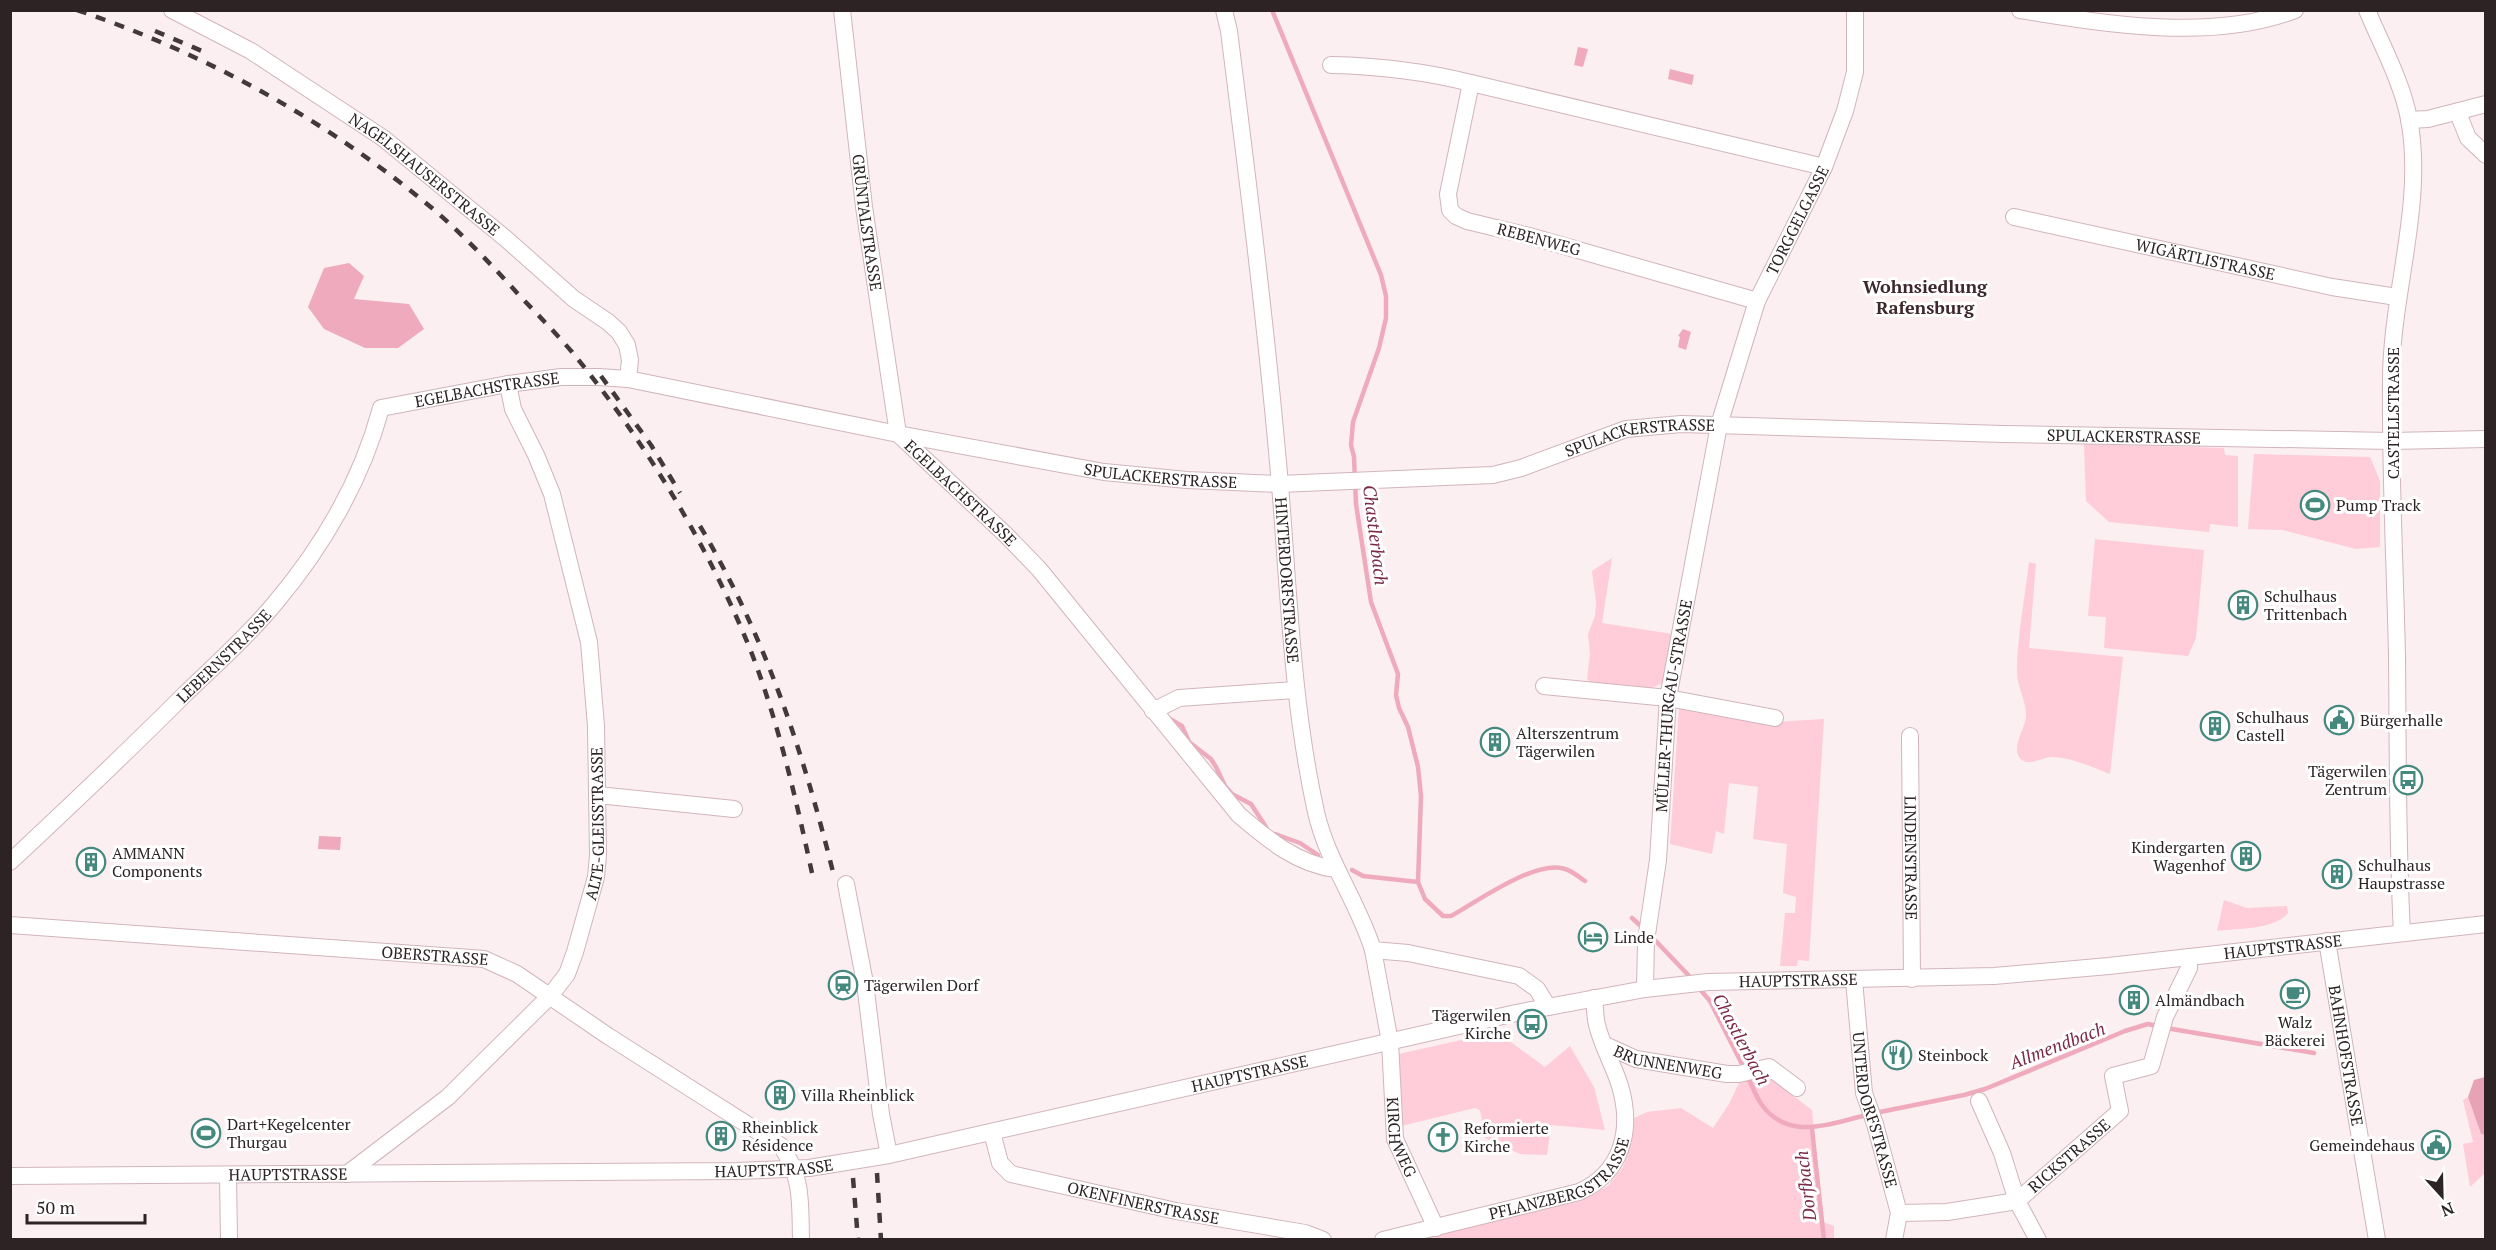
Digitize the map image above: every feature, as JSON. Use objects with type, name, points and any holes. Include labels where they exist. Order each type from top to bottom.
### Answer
[{"type":"street","name":"NAGELSHAUSERSTRASSE","points":[[172,10],[251,51],[383,138],[574,299],[619,332],[627,345],[630,360],[628,379]]},
{"type":"street","name":"GRÜNTALSTRASSE","points":[[842,10],[864,207],[898,434]]},
{"type":"street","name":"HINTERDORFSTRASSE","points":[[1224,10],[1230,32],[1253,219],[1280,484],[1295,690],[1316,813],[1326,848],[1367,931],[1373,950]]},
{"type":"street","name":"TORGGELGASSE","points":[[1719,425],[1757,301],[1824,167],[1845,111],[1855,72],[1855,10]]},
{"type":"street","points":[[2020,10],[2075,19],[2197,29],[2250,22],[2295,10]]},
{"type":"street","name":"CASTELLSTRASSE","points":[[2367,10],[2403,97],[2409,120],[2413,170],[2412,194],[2397,297],[2391,376],[2397,657],[2397,810],[2402,933]]},
{"type":"street","points":[[1331,65],[1422,71],[1824,167]]},
{"type":"street","name":"REBENWEG","points":[[1472,82],[1448,194],[1450,210],[1456,216],[1467,221],[1529,236],[1757,301]]},
{"type":"street","points":[[2409,120],[2458,113],[2486,104]]},
{"type":"street","points":[[2458,113],[2468,138],[2486,156]]},
{"type":"street","name":"WIGÄRTLISTRASSE","points":[[2014,217],[2332,287],[2397,297]]},
{"type":"street","name":"EGELBACHSTRASSE","points":[[381,408],[508,384],[570,377],[628,379],[898,434],[1039,569],[1239,815],[1273,844],[1320,867],[1336,870]]},
{"type":"street","name":"ALTE-GLEISSTRASSE","points":[[347,1174],[448,1097],[550,996],[567,974],[591,901],[598,855],[598,795],[594,686],[589,642],[552,494],[513,409],[508,384]]},
{"type":"street","name":"LEBERNSTRASSE","points":[[10,862],[139,740],[275,604],[307,564],[333,520],[372,441],[381,408]]},
{"type":"street","name":"SPULACKERSTRASSE","points":[[898,434],[1104,472],[1187,480],[1280,484],[1493,475],[1521,468],[1626,429],[1681,424],[2391,441],[2486,439]]},
{"type":"street","name":"MÜLLER-THURGAU-STRASSE","points":[[1645,989],[1646,941],[1658,860],[1668,698],[1719,425]]},
{"type":"street","points":[[1544,686],[1668,698],[1775,718]]},
{"type":"street","points":[[1153,711],[1179,698],[1295,690]]},
{"type":"street","name":"LINDENSTRASSE","points":[[1910,736],[1912,979]]},
{"type":"street","points":[[598,795],[734,809]]},
{"type":"street","points":[[846,884],[865,983],[881,1114],[889,1155]]},
{"type":"street","name":"HAUPTSTRASSE","points":[[10,1176],[793,1169],[889,1155],[1548,1007],[1645,989],[1707,982],[1994,976],[2486,924]]},
{"type":"street","name":"OBERSTRASSE","points":[[10,925],[475,958],[494,963],[550,996],[608,1036],[781,1146],[799,1181],[801,1239]]},
{"type":"street","name":"BAHNHOFSTRASSE","points":[[2327,942],[2377,1239]]},
{"type":"street","points":[[1373,950],[1408,953],[1519,976],[1537,989],[1548,1007]]},
{"type":"street","name":"KIRCHWEG","points":[[1373,950],[1390,1042],[1395,1139],[1436,1228]]},
{"type":"street","name":"RICKSTRASSE","points":[[1899,1213],[1947,1212],[2017,1201],[2120,1112],[2113,1076],[2151,1066],[2165,1017],[2189,968],[2189,957]]},
{"type":"street","name":"UNTERDORFSTRASSE","points":[[1854,980],[1861,1072],[1899,1213],[1894,1239]]},
{"type":"street","name":"PFLANZBERGSTRASSE","points":[[1383,1239],[1579,1192],[1605,1176],[1620,1151],[1625,1115],[1621,1088],[1597,1025],[1594,998]]},
{"type":"street","name":"BRUNNENWEG","points":[[1605,1045],[1636,1059],[1744,1072],[1769,1067],[1797,1088]]},
{"type":"street","points":[[1979,1101],[2002,1153],[2017,1201],[2038,1239]]},
{"type":"street","name":"OKENFINERSTRASSE","points":[[992,1132],[1000,1163],[1006,1171],[1017,1176],[1176,1211],[1305,1233],[1323,1239]]},
{"type":"street","points":[[228,1175],[229,1239]]},
{"type":"shaded area","points":[[1578,47],[1588,49],[1583,67],[1574,65]]},
{"type":"shaded area","points":[[1670,69],[1694,75],[1692,85],[1668,79]]},
{"type":"shaded area","points":[[349,263],[364,276],[354,299],[409,304],[424,329],[398,348],[365,348],[324,329],[308,307],[324,268]]},
{"type":"shaded area","points":[[1683,329],[1691,332],[1686,350],[1678,347],[1680,337],[1678,336]]},
{"type":"shaded area","points":[[2084,444],[2224,448],[2225,455],[2238,456],[2238,527],[2210,524],[2209,532],[2109,522],[2086,501]]},
{"type":"shaded area","name":"Pump Track","points":[[2254,454],[2370,457],[2380,481],[2380,547],[2356,549],[2282,530],[2248,529]]},
{"type":"shaded area","points":[[2095,539],[2204,550],[2196,638],[2188,656],[2104,648],[2106,617],[2088,616]]},
{"type":"shaded area","points":[[1612,558],[1602,623],[1672,634],[1663,683],[1649,689],[1590,682],[1587,679],[1590,654],[1588,634],[1595,616],[1596,602],[1592,571]]},
{"type":"shaded area","points":[[2029,562],[2036,564],[2029,648],[2123,657],[2110,774],[2068,759],[2053,757],[2025,762],[2018,756],[2017,745],[2026,717],[2017,678],[2017,658]]},
{"type":"shaded area","points":[[1679,707],[1772,722],[1824,719],[1809,961],[1798,960],[1797,966],[1780,966],[1785,913],[1795,913],[1796,897],[1783,893],[1787,844],[1753,839],[1758,787],[1729,783],[1724,834],[1716,831],[1712,854],[1670,844]]},
{"type":"shaded area","points":[[319,836],[341,837],[340,850],[318,849]]},
{"type":"shaded area","points":[[2224,900],[2247,908],[2287,906],[2288,913],[2274,923],[2217,931]]},
{"type":"shaded area","points":[[1497,1032],[1545,1067],[1570,1046],[1594,1087],[1605,1130],[1551,1125],[1547,1155],[1520,1154],[1485,1138],[1480,1110],[1475,1108],[1401,1126],[1394,1055]]},
{"type":"shaded area","points":[[1768,1077],[1812,1110],[1823,1222],[1834,1226],[1834,1240],[1402,1240],[1581,1201],[1608,1186],[1623,1167],[1632,1142],[1632,1119],[1647,1112],[1681,1108],[1713,1128],[1729,1104],[1740,1081]]},
{"type":"shaded area","points":[[2486,1077],[2485,1135],[2481,1134],[2468,1097],[2474,1080]]},
{"type":"shaded area","points":[[2468,1097],[2481,1134],[2486,1135],[2485,1173],[2470,1187],[2463,1144],[2473,1142],[2463,1100]]},
{"type":"waterway","name":"Chastlerbach","points":[[1272,10],[1381,275],[1386,296],[1386,318],[1379,348],[1353,422],[1351,445],[1354,457],[1356,504],[1371,602],[1398,674],[1396,695],[1408,727],[1418,767],[1421,796],[1418,882],[1425,899],[1443,916],[1451,916],[1507,883],[1539,870],[1565,869],[1585,881]]},
{"type":"waterway","points":[[1170,719],[1182,726],[1189,742],[1211,759],[1225,786],[1232,794],[1251,804],[1266,827]]},
{"type":"waterway","points":[[1275,834],[1300,843],[1318,855]]},
{"type":"waterway","points":[[1352,870],[1363,876],[1418,882]]},
{"type":"waterway","name":"Chastlerbach","points":[[1632,918],[1643,928]]},
{"type":"waterway","name":"Chastlerbach","points":[[1651,936],[1693,980]]},
{"type":"waterway","name":"Chastlerbach","points":[[1698,987],[1710,1001],[1744,1068]]},
{"type":"waterway","name":"Allmendbach","points":[[1875,1113],[1985,1089],[2125,1031],[2148,1024],[2157,1026]]},
{"type":"waterway","name":"Allmendbach","points":[[2166,1028],[2314,1053]]},
{"type":"waterway","name":"Chastlerbach","points":[[1747,1076],[1762,1105],[1773,1116],[1785,1123],[1798,1127],[1811,1127],[1867,1115]]},
{"type":"waterway","name":"Dorfbach","points":[[1812,1129],[1824,1240]]},
{"type":"railway","points":[[77,10],[213,66],[257,89],[342,140],[447,221],[572,352],[649,458],[696,535],[717,575],[762,681],[779,735],[812,873]]},
{"type":"railway","points":[[155,31],[202,51]]},
{"type":"railway","points":[[601,376],[651,445],[680,493]]},
{"type":"railway","points":[[700,526],[744,610],[780,696],[809,784],[834,876]]},
{"type":"railway","points":[[877,1173],[881,1240]]},
{"type":"railway","points":[[853,1178],[858,1240]]},
{"type":"place","name":"Pump Track","points":[[2315,505]]},
{"type":"place","name":"Schulhaus Trittenbach","points":[[2243,605]]},
{"type":"place","name":"Bürgerhalle","points":[[2339,720]]},
{"type":"place","name":"Schulhaus Castell","points":[[2215,726]]},
{"type":"place","name":"Alterszentrum Tägerwilen","points":[[1495,742]]},
{"type":"place","name":"Tägerwilen Zentrum","points":[[2408,780]]},
{"type":"place","name":"Kindergarten Wagenhof","points":[[2246,856]]},
{"type":"place","name":"AMMANN Components","points":[[91,862]]},
{"type":"place","name":"Schulhaus Haupstrasse","points":[[2337,874]]},
{"type":"place","name":"Linde","points":[[1593,937]]},
{"type":"place","name":"Tägerwilen Dorf","points":[[843,985]]},
{"type":"place","name":"Walz Bäckerei","points":[[2295,994]]},
{"type":"place","name":"Almändbach","points":[[2134,1000]]},
{"type":"place","name":"Tägerwilen Kirche","points":[[1532,1024]]},
{"type":"place","name":"Steinbock","points":[[1897,1055]]},
{"type":"place","name":"Villa Rheinblick","points":[[780,1095]]},
{"type":"place","name":"Dart+Kegelcenter Thurgau","points":[[206,1133]]},
{"type":"place","name":"Rheinblick Résidence","points":[[721,1136]]},
{"type":"place","name":"Reformierte Kirche","points":[[1443,1137]]},
{"type":"place","name":"Gemeindehaus","points":[[2436,1145]]},
{"type":"district","name":"Wohnsiedlung Rafensburg","points":[[1925,296]]}]
